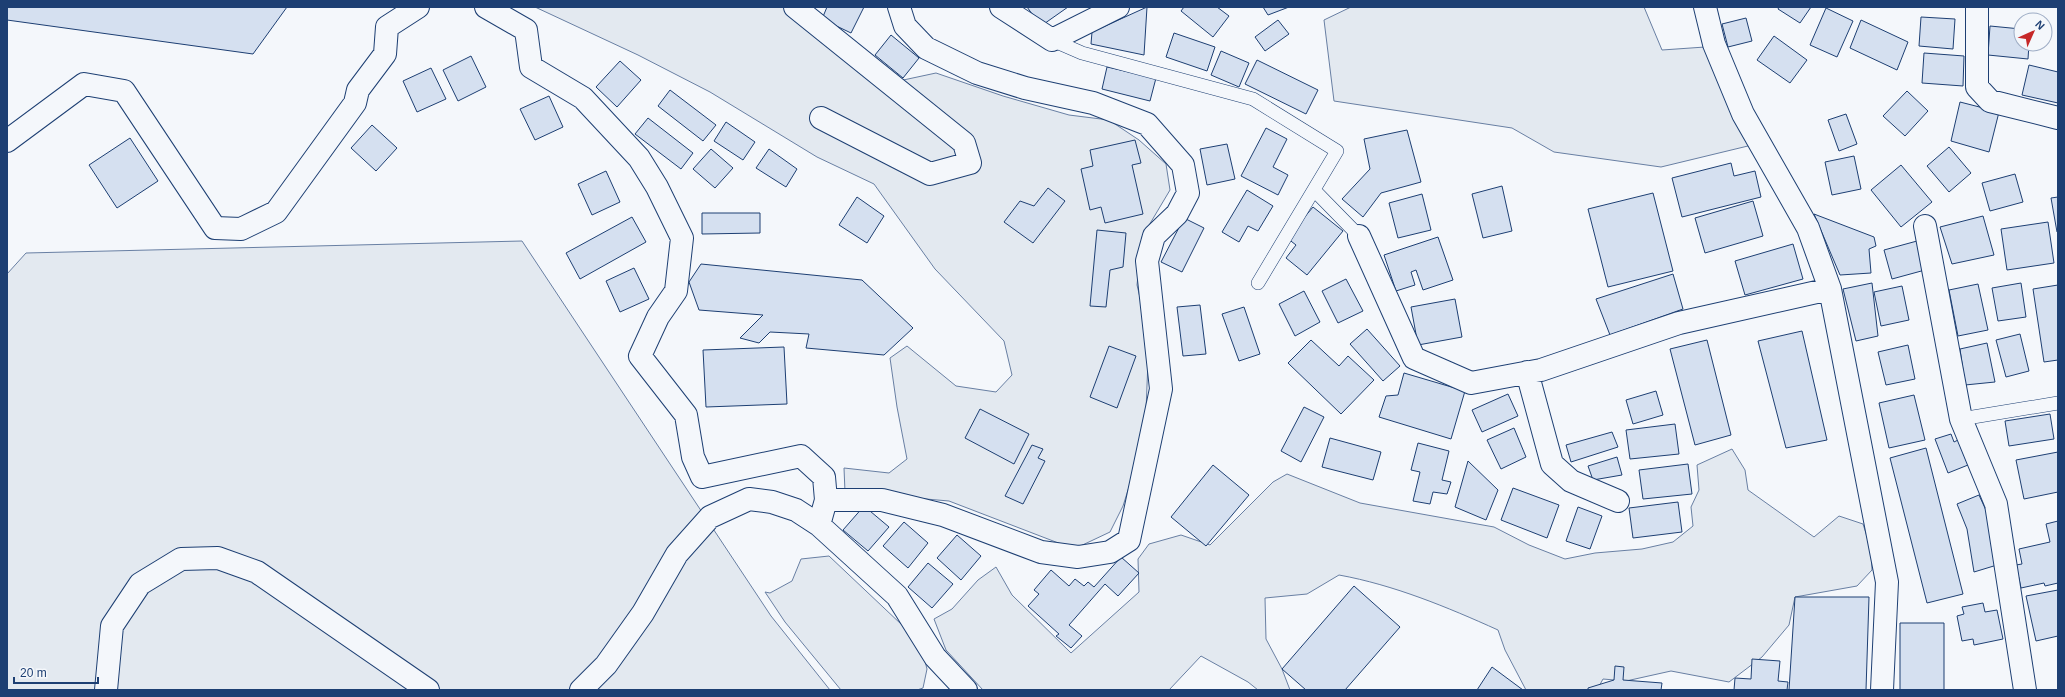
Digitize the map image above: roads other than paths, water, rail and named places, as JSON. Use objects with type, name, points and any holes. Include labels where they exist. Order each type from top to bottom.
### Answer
[{"type":"street","points":[[7,141],[84,84],[124,91],[215,228],[241,229],[276,212],[355,103],[358,90],[385,54],[387,27],[418,7]]},
{"type":"street","points":[[486,7],[526,30],[531,67],[583,98],[639,158],[656,187],[682,238],[676,291],[658,317],[640,356],[686,415],[693,457],[702,477],[801,456],[824,477],[826,500],[819,525]]},
{"type":"street","points":[[795,7],[964,143],[970,163],[930,174],[821,118]]},
{"type":"street","points":[[826,500],[882,500],[943,515],[1041,552],[1078,557],[1110,552],[1129,540],[1161,388],[1147,261],[1154,236],[1177,214],[1188,193],[1183,165],[1147,124],[1093,104],[1025,88],[977,73],[926,48],[905,26],[899,7]]},
{"type":"street","points":[[1001,7],[1052,40],[1118,7]]},
{"type":"street","points":[[1705,7],[1714,44],[1743,114],[1808,228],[1830,289],[1887,582],[1882,690]]},
{"type":"street","points":[[1977,7],[1977,87],[1990,101],[2058,118]]},
{"type":"street","points":[[1925,226],[1961,419],[1996,504],[2025,690]]},
{"type":"street","points":[[1359,236],[1414,358],[1471,383],[1541,370],[1679,323],[1830,289]]},
{"type":"street","points":[[1527,372],[1552,464],[1571,481],[1618,501]]},
{"type":"street","points":[[581,690],[606,665],[643,613],[677,554],[710,517],[749,500],[772,502],[796,510],[819,525],[897,596],[935,657],[966,690]]},
{"type":"street","points":[[106,690],[112,626],[140,584],[181,559],[218,558],[257,572],[428,690]]},
{"type":"lane","points":[[1052,40],[1082,54],[1252,99],[1338,151],[1258,283]]},
{"type":"lane","points":[[1314,190],[1359,236]]},
{"type":"lane","points":[[1961,419],[2058,403]]}]
